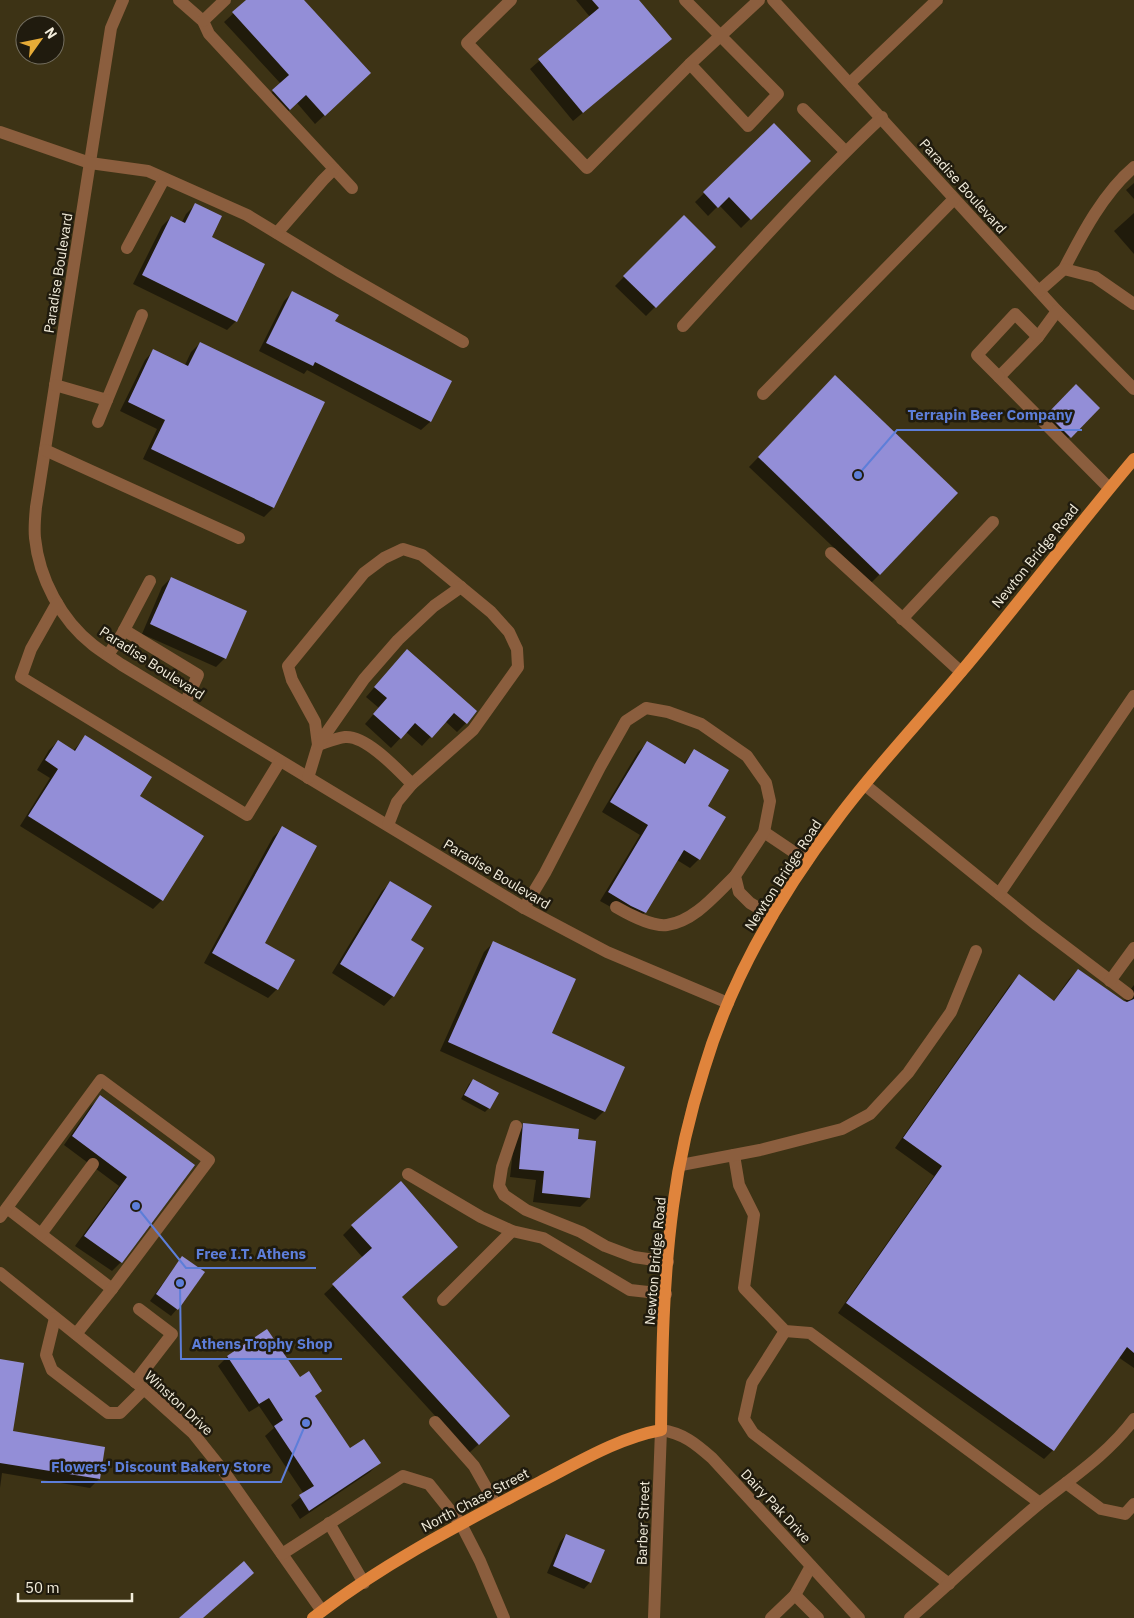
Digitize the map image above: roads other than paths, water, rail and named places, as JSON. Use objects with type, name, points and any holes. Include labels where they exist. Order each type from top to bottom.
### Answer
[{"type":"main road","name":"Newton Bridge Road","points":[[661,1430],[662,1360],[673,1205],[704,1068],[728,1003],[772,916],[807,861],[839,816],[961,672],[1134,458]]},
{"type":"main road","name":"North Chase Street","points":[[317,1615],[419,1548],[496,1505],[625,1440],[646,1432],[661,1430]]},
{"type":"street","name":"Paradise Boulevard","points":[[123,0],[111,28],[36,507],[34,537],[40,566],[57,603],[69,621],[92,645],[524,908],[607,952],[728,1003]]},
{"type":"street","points":[[179,0],[203,21],[209,34],[352,188]]},
{"type":"street","points":[[203,21],[224,0]]},
{"type":"street","points":[[511,0],[467,43],[587,168],[690,64],[759,0]]},
{"type":"street","points":[[685,0],[778,94],[748,126],[690,64]]},
{"type":"street","name":"Paradise Boulevard","points":[[774,0],[1039,292],[1134,389]]},
{"type":"street","points":[[850,83],[937,0]]},
{"type":"street","points":[[803,109],[845,151]]},
{"type":"street","points":[[683,326],[845,151],[882,117]]},
{"type":"street","points":[[0,132],[90,163],[148,171],[247,215],[462,342]]},
{"type":"street","points":[[1039,292],[1064,269],[1084,232],[1122,177],[1134,167]]},
{"type":"street","points":[[277,233],[334,169]]},
{"type":"street","points":[[127,248],[164,179]]},
{"type":"street","points":[[764,394],[954,199]]},
{"type":"street","points":[[1064,269],[1095,277],[1134,304]]},
{"type":"street","points":[[1000,377],[1038,337],[1057,311]]},
{"type":"street","points":[[1038,337],[1015,314],[977,355],[1109,488]]},
{"type":"street","points":[[98,422],[142,315]]},
{"type":"street","points":[[55,385],[107,400]]},
{"type":"street","points":[[45,450],[239,538]]},
{"type":"street","points":[[902,619],[993,522]]},
{"type":"street","points":[[318,744],[315,722],[292,680],[288,666],[364,573],[384,558],[403,549],[422,555],[491,612],[509,632],[517,649],[518,667],[473,730],[412,784],[397,802],[388,826]]},
{"type":"street","points":[[831,553],[961,672]]},
{"type":"street","points":[[108,655],[124,630],[150,581]]},
{"type":"street","points":[[308,778],[318,744],[364,679],[398,640],[434,606],[461,587]]},
{"type":"street","points":[[57,603],[31,649],[21,677],[247,815],[280,761]]},
{"type":"street","points":[[124,630],[198,675],[186,703]]},
{"type":"street","points":[[999,894],[1134,696]]},
{"type":"street","points":[[524,908],[548,868],[600,766],[626,721],[646,708],[668,712],[701,724],[747,756],[766,783],[770,801],[764,832],[735,876],[686,920],[665,926],[635,918],[616,907]]},
{"type":"street","points":[[318,744],[346,736],[356,739],[377,750],[412,784]]},
{"type":"street","points":[[865,785],[999,894],[1128,994]]},
{"type":"street","points":[[764,832],[807,861]]},
{"type":"street","points":[[735,876],[739,892],[750,903],[772,916]]},
{"type":"street","points":[[1110,981],[1134,948]]},
{"type":"street","points":[[681,1165],[760,1150],[842,1129],[870,1114],[908,1072],[951,1012],[976,951]]},
{"type":"street","points":[[76,1334],[112,1289],[209,1160],[101,1080],[3,1213],[41,1234],[112,1289]]},
{"type":"street","points":[[516,1126],[502,1167],[499,1186],[504,1194],[526,1210],[581,1232],[605,1246],[634,1258],[668,1262]]},
{"type":"street","points":[[734,1155],[739,1185],[754,1215],[744,1288],[785,1331],[810,1333],[1040,1503]]},
{"type":"street","points":[[41,1234],[93,1164]]},
{"type":"street","points":[[408,1174],[481,1218],[512,1231],[543,1238],[630,1290],[666,1294]]},
{"type":"street","points":[[443,1300],[512,1231]]},
{"type":"street","name":"Winston Drive","points":[[0,1273],[174,1414],[210,1452],[282,1554],[317,1615]]},
{"type":"street","points":[[55,1318],[46,1355],[52,1370],[108,1413],[120,1413],[140,1386],[172,1334],[139,1309]]},
{"type":"street","points":[[785,1331],[752,1383],[744,1419],[753,1433],[949,1584]]},
{"type":"street","points":[[910,1618],[1040,1503],[1123,1434],[1134,1419]]},
{"type":"street","points":[[435,1422],[474,1466],[496,1505]]},
{"type":"street","name":"Dairy Pak Drive","points":[[661,1430],[675,1432],[686,1437],[712,1458],[859,1618]]},
{"type":"street","name":"Barber Street","points":[[654,1618],[661,1430]]},
{"type":"street","points":[[282,1554],[403,1476],[429,1484],[461,1524],[480,1561],[504,1618]]},
{"type":"street","points":[[1066,1483],[1101,1509],[1125,1514],[1134,1504]]},
{"type":"street","points":[[329,1523],[364,1583]]},
{"type":"street","points":[[771,1618],[795,1595],[811,1566]]},
{"type":"street","points":[[795,1595],[818,1618]]},
{"type":"place","name":"Terrapin Beer Company","points":[[858,475]]},
{"type":"place","name":"Free I.T. Athens","points":[[136,1206]]},
{"type":"place","name":"Athens Trophy Shop","points":[[180,1283]]},
{"type":"place","name":"Flowers' Discount Bakery Store","points":[[306,1423]]}]
